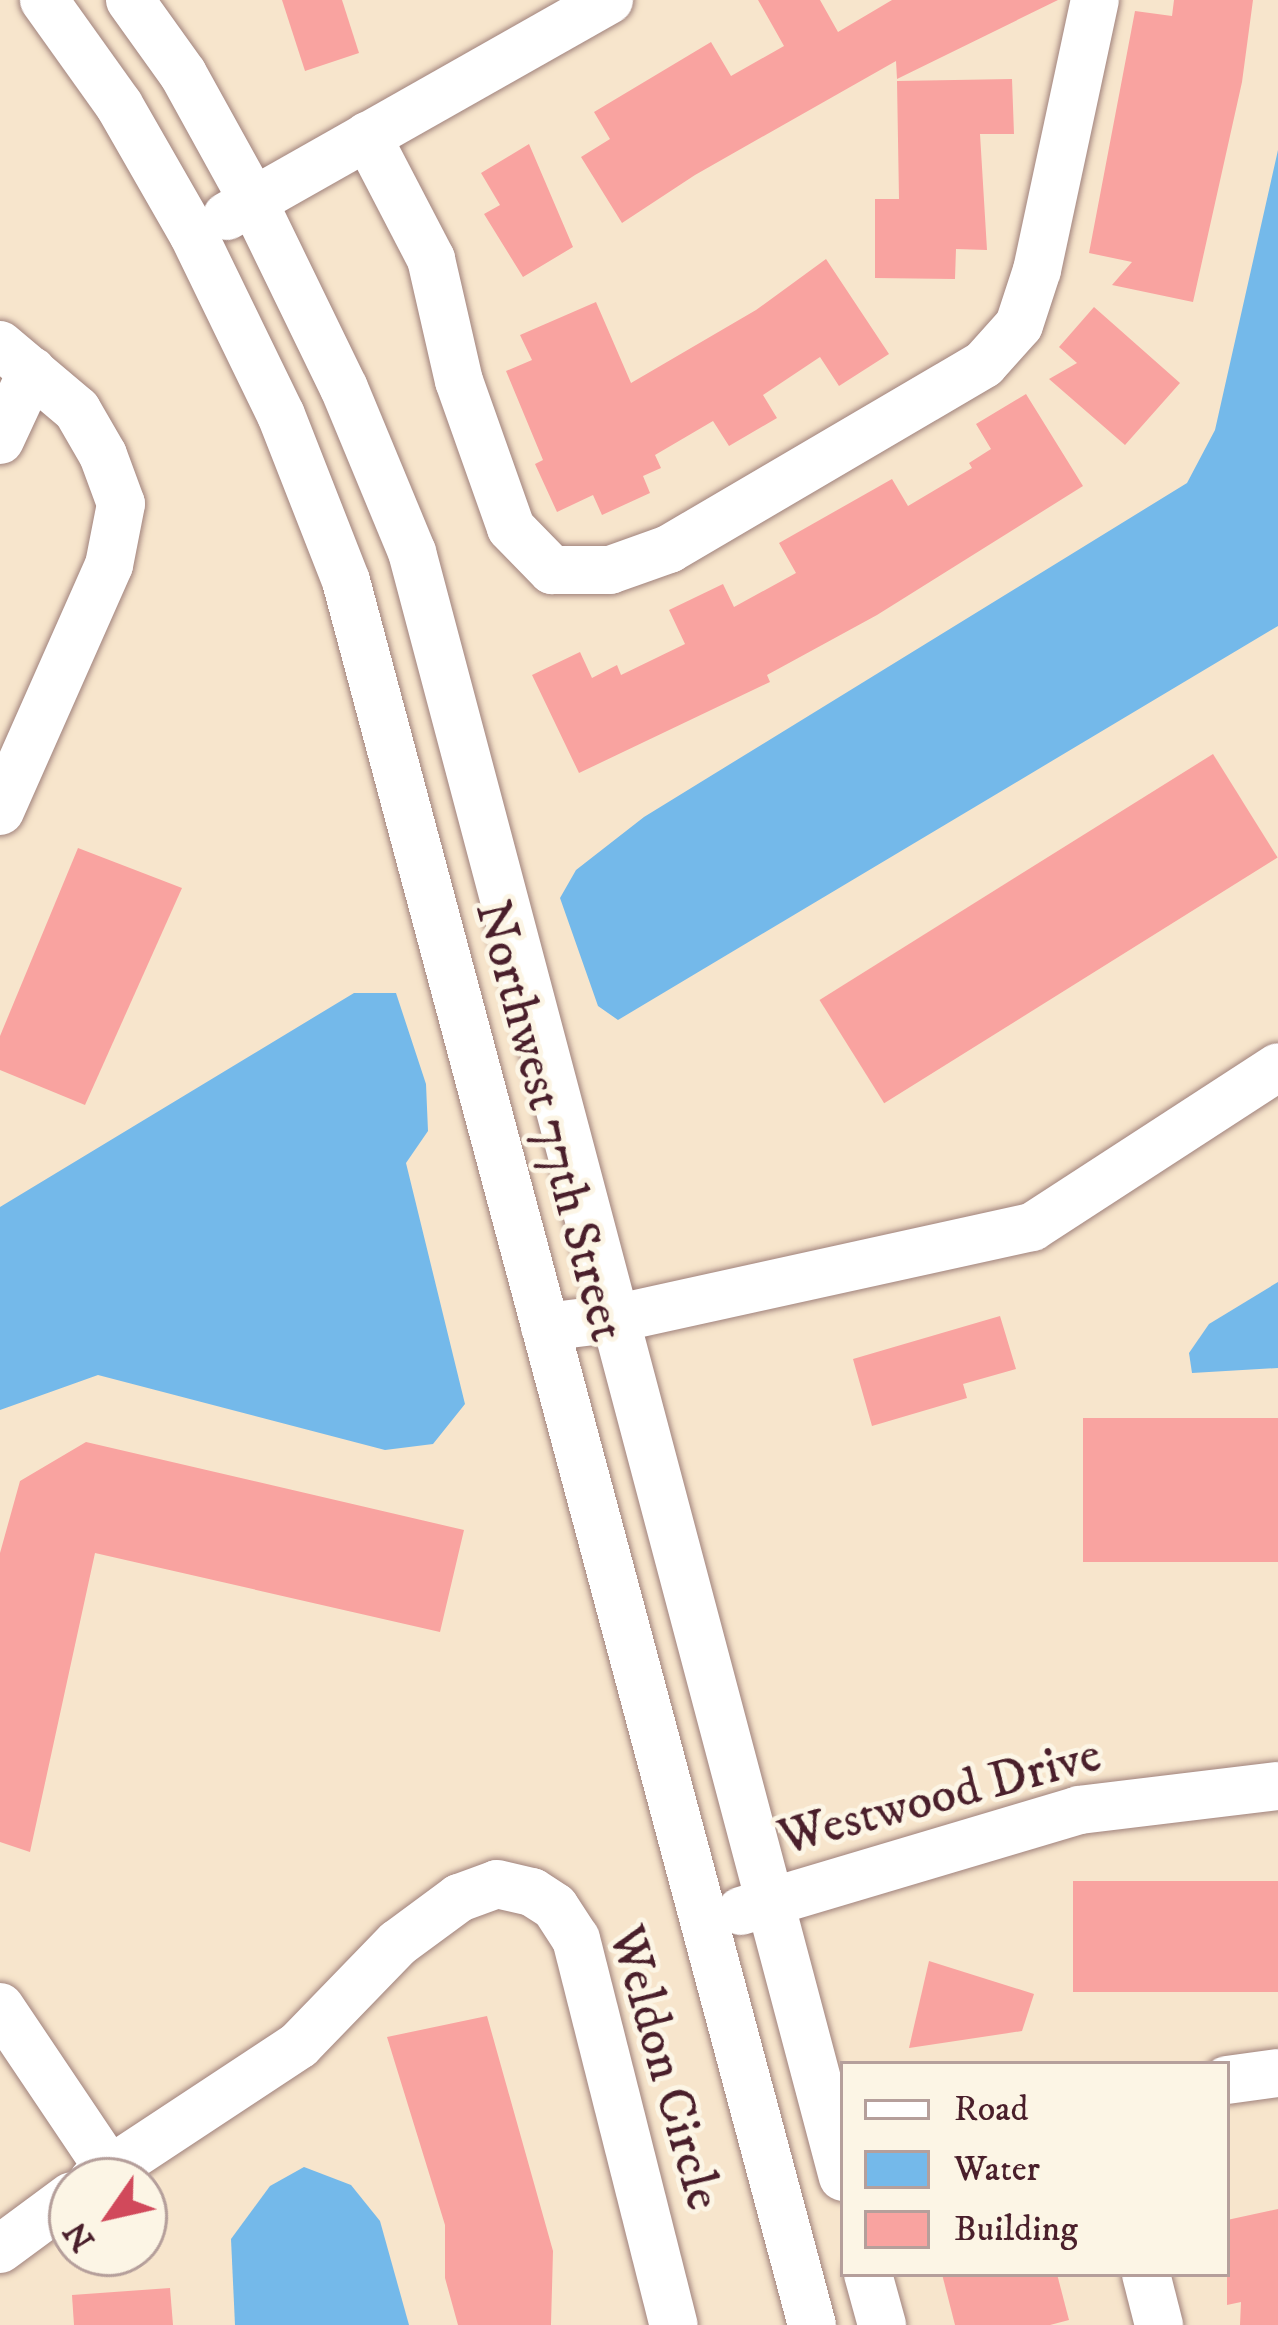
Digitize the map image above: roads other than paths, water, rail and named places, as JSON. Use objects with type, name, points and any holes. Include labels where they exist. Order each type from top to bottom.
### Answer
[{"type":"street","name":"Northwest 77th Street","points":[[44,0],[119,106],[194,234],[281,415],[346,581],[812,2325]]},
{"type":"street","name":"Northwest 77th Street","points":[[130,0],[183,74],[254,201],[344,388],[412,552],[840,2166]]},
{"type":"street","points":[[194,234],[610,0]]},
{"type":"street","points":[[368,136],[431,260],[458,381],[512,528],[552,570],[610,570],[670,550],[984,364],[1019,325],[1037,270],[1095,0]]},
{"type":"street","points":[[0,440],[16,358],[77,410],[103,454],[121,504],[110,565],[0,811]]},
{"type":"street","points":[[545,1327],[618,1318],[1032,1227],[1278,1067]]},
{"type":"street","name":"Westwood Drive","points":[[705,1922],[1079,1810],[1278,1786]]},
{"type":"street","name":"Weldon Circle","points":[[129,2157],[299,2045],[398,1943],[459,1898],[497,1884],[532,1892],[555,1907],[576,1939],[674,2325]]},
{"type":"street","points":[[0,2007],[78,2157]]},
{"type":"street","points":[[1230,2080],[1278,2073]]},
{"type":"street","name":"Weldon Circle","points":[[0,2249],[48,2214]]},
{"type":"street","points":[[869,2277],[882,2325]]},
{"type":"street","points":[[1147,2277],[1159,2325]]},
{"type":"water","points":[[1278,150],[1278,626],[618,1020],[598,1006],[560,898],[576,870],[644,817],[1187,483],[1215,430]]},
{"type":"water","points":[[354,993],[396,993],[426,1084],[428,1131],[406,1163],[465,1404],[433,1444],[385,1450],[98,1375],[0,1410],[0,1207]]},
{"type":"water","points":[[1278,1282],[1278,1368],[1192,1373],[1189,1353],[1209,1324]]},
{"type":"water","points":[[304,2167],[351,2185],[380,2221],[409,2325],[235,2325],[231,2239],[270,2186]]}]
